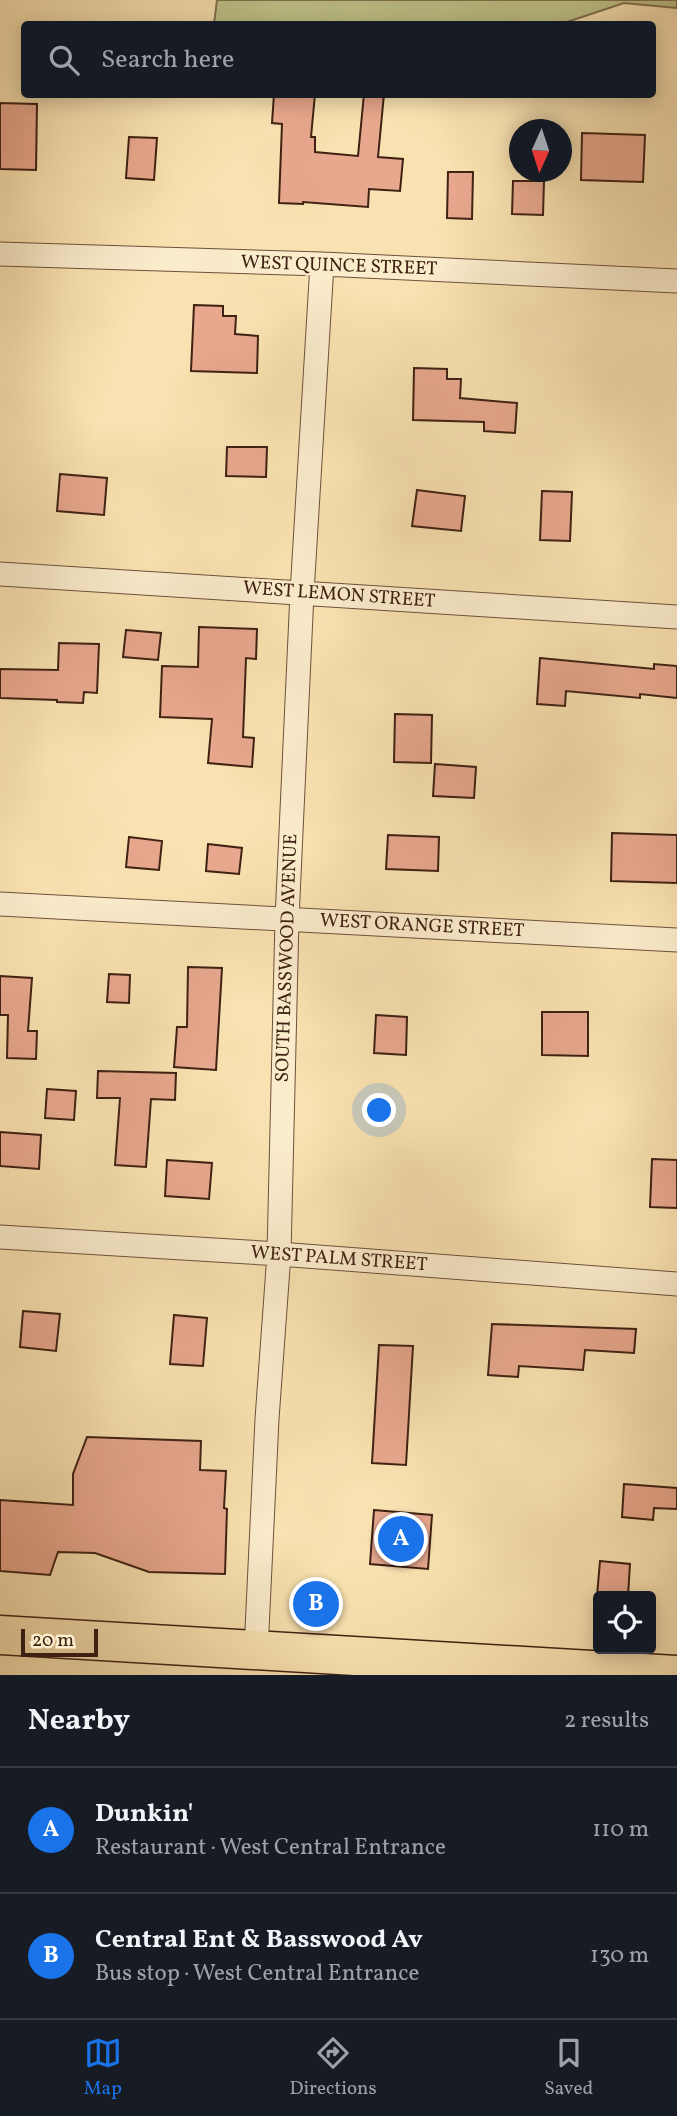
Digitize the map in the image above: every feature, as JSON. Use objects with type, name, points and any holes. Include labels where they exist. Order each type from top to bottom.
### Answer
[{"type":"highway","points":[[0,1635],[676,1675]]},
{"type":"street","name":"WEST QUINCE STREET","points":[[0,254],[322,264],[677,281]]},
{"type":"street","name":"SOUTH BASSWOOD AVENUE","points":[[256,1651],[267,1419],[279,1254],[287,919],[302,593],[322,264]]},
{"type":"street","name":"WEST LEMON STREET","points":[[0,574],[677,617]]},
{"type":"street","name":"WEST ORANGE STREET","points":[[0,904],[677,940]]},
{"type":"street","name":"WEST PALM STREET","points":[[0,1237],[279,1254],[677,1284]]},
{"type":"green space","points":[[217,0],[677,0],[677,8],[624,3],[570,21],[214,21]]},
{"type":"building","points":[[274,98],[315,98],[311,137],[315,137],[315,152],[358,156],[364,98],[384,98],[378,157],[403,159],[400,191],[369,189],[368,207],[279,203],[282,124],[272,123]]},
{"type":"building","points":[[0,103],[37,104],[36,170],[0,169]]},
{"type":"building","points":[[582,133],[645,135],[643,182],[581,180]]},
{"type":"building","points":[[129,137],[157,138],[154,180],[126,178]]},
{"type":"building","points":[[448,172],[473,172],[472,219],[447,218]]},
{"type":"building","points":[[513,182],[544,182],[543,215],[512,214]]},
{"type":"building","points":[[194,305],[223,306],[223,316],[236,316],[235,334],[258,336],[257,373],[191,371]]},
{"type":"building","points":[[414,368],[447,369],[447,379],[461,379],[460,398],[517,403],[515,433],[484,431],[484,422],[413,420]]},
{"type":"building","points":[[227,447],[267,447],[266,477],[226,476]]},
{"type":"building","points":[[60,474],[107,478],[104,515],[57,511]]},
{"type":"building","points":[[417,490],[465,496],[461,531],[412,526]]},
{"type":"building","points":[[542,491],[572,492],[570,541],[540,540]]},
{"type":"building","points":[[199,627],[257,629],[256,659],[246,658],[243,737],[254,738],[252,767],[208,763],[212,719],[160,717],[162,666],[198,667]]},
{"type":"building","points":[[126,630],[161,633],[158,660],[123,657]]},
{"type":"building","points":[[59,643],[99,644],[97,693],[84,692],[83,703],[0,698],[0,669],[58,670]]},
{"type":"building","points":[[540,658],[654,669],[654,664],[677,666],[677,698],[640,694],[640,698],[566,691],[565,706],[537,704]]},
{"type":"building","points":[[395,714],[432,715],[431,763],[394,762]]},
{"type":"building","points":[[435,764],[476,767],[474,798],[433,796]]},
{"type":"building","points":[[612,833],[677,835],[677,883],[611,881]]},
{"type":"building","points":[[388,835],[439,837],[438,871],[386,869]]},
{"type":"building","points":[[129,837],[162,841],[159,870],[126,867]]},
{"type":"building","points":[[208,844],[242,848],[239,874],[206,871]]},
{"type":"building","points":[[188,967],[222,968],[216,1070],[174,1067],[177,1027],[187,1027]]},
{"type":"building","points":[[109,974],[130,975],[129,1003],[107,1002]]},
{"type":"building","points":[[0,976],[32,978],[28,1031],[37,1031],[36,1059],[7,1058],[8,1015],[0,1015]]},
{"type":"building","points":[[542,1012],[588,1012],[588,1056],[542,1055]]},
{"type":"building","points":[[376,1015],[407,1017],[406,1055],[374,1053]]},
{"type":"building","points":[[98,1071],[176,1073],[175,1100],[151,1099],[146,1167],[115,1165],[120,1098],[97,1098]]},
{"type":"building","points":[[47,1089],[76,1091],[74,1120],[45,1118]]},
{"type":"building","points":[[0,1132],[41,1135],[39,1169],[0,1166]]},
{"type":"building","points":[[652,1159],[677,1160],[677,1208],[650,1207]]},
{"type":"building","points":[[167,1160],[212,1163],[209,1199],[165,1196]]},
{"type":"building","points":[[23,1311],[60,1314],[56,1351],[20,1347]]},
{"type":"building","points":[[174,1315],[207,1318],[203,1366],[170,1364]]},
{"type":"building","points":[[492,1324],[636,1329],[634,1353],[585,1350],[583,1370],[519,1366],[518,1377],[488,1375]]},
{"type":"building","points":[[379,1345],[413,1346],[406,1465],[372,1463]]},
{"type":"building","points":[[87,1437],[201,1441],[200,1470],[226,1471],[225,1574],[149,1572],[95,1553],[58,1552],[50,1575],[0,1571],[0,1500],[73,1505],[73,1474]]},
{"type":"building","points":[[624,1484],[677,1488],[677,1509],[654,1508],[653,1520],[622,1517]]},
{"type":"building","points":[[374,1510],[432,1515],[428,1569],[370,1564]]},
{"type":"building","points":[[600,1561],[630,1564],[628,1591],[597,1591]]},
{"type":"place","name":"Dunkin'","points":[[401,1539]]},
{"type":"place","name":"Central Ent & Basswood Av","points":[[316,1604]]}]
